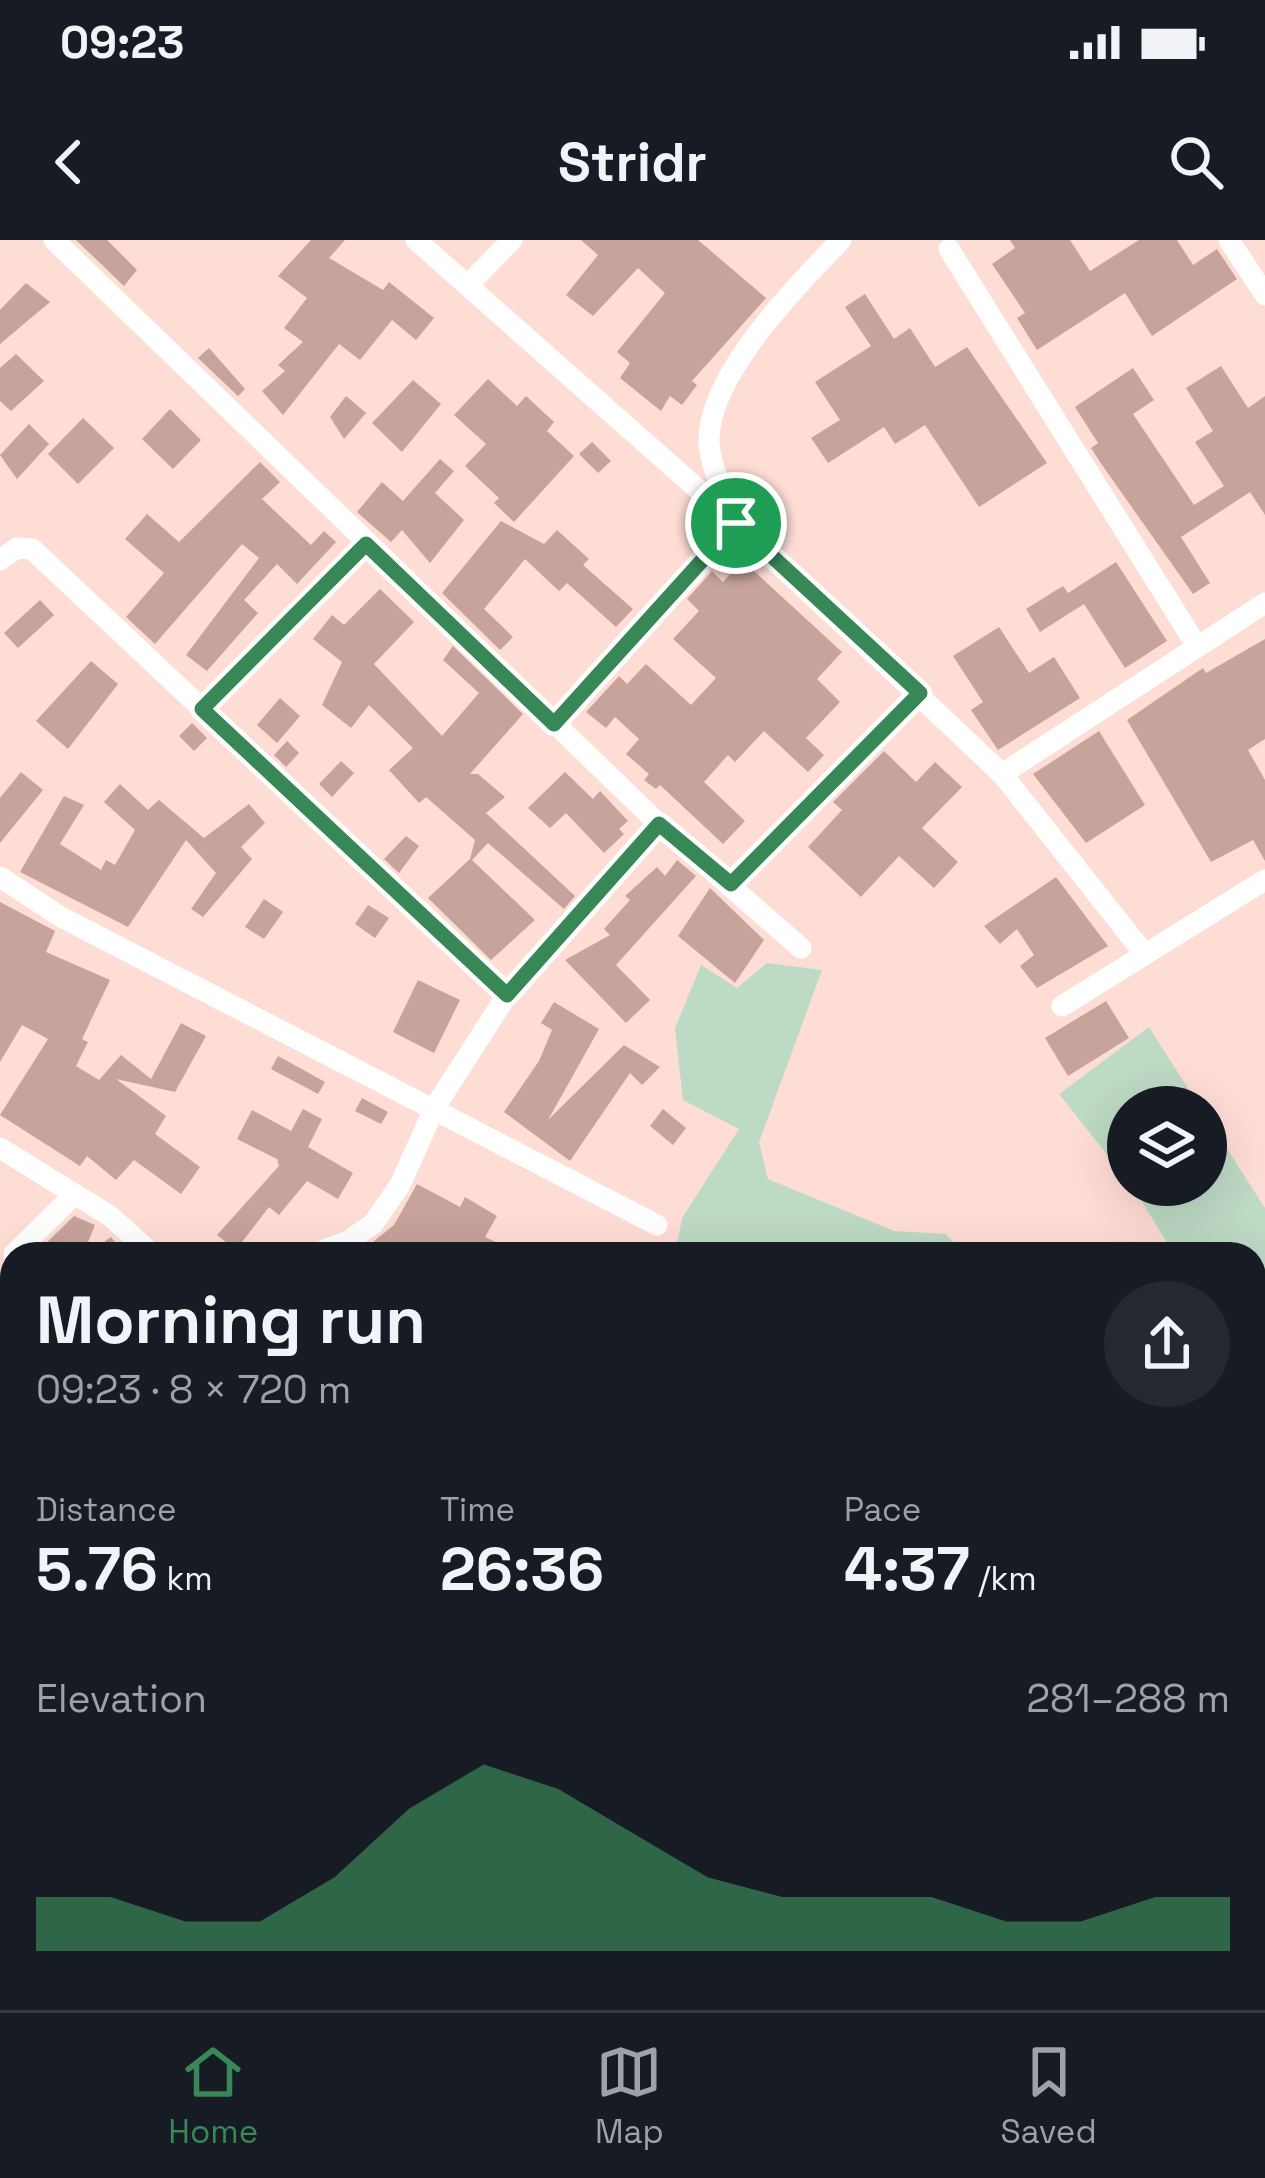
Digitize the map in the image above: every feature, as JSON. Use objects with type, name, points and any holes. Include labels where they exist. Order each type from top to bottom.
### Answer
[{"type":"street","points":[[54,240],[659,824],[801,948]]},
{"type":"street","points":[[416,240],[736,523],[1002,773],[1143,952]]},
{"type":"street","points":[[468,285],[512,240]]},
{"type":"street","points":[[736,523],[709,443],[712,415],[782,300],[842,240]]},
{"type":"street","points":[[1228,240],[1265,295]]},
{"type":"street","points":[[949,249],[1195,644]]},
{"type":"street","points":[[554,724],[736,523]]},
{"type":"street","points":[[202,709],[366,544]]},
{"type":"street","points":[[0,560],[17,548],[32,549],[507,995]]},
{"type":"street","points":[[1002,773],[1265,603]]},
{"type":"street","points":[[731,884],[920,693]]},
{"type":"street","points":[[345,1242],[373,1224],[400,1185],[435,1107],[507,995],[659,824]]},
{"type":"street","points":[[0,877],[61,917],[657,1225]]},
{"type":"street","points":[[1062,1006],[1265,880]]},
{"type":"street","points":[[0,1148],[110,1216],[139,1242]]},
{"type":"street","points":[[26,1242],[74,1195]]},
{"type":"green space","points":[[767,963],[822,970],[759,1142],[768,1179],[894,1231],[946,1234],[953,1242],[676,1242],[682,1218],[739,1129],[683,1100],[675,1028],[701,965],[737,988]]},
{"type":"green space","points":[[1149,1027],[1187,1086],[1107,1086],[1107,1155],[1059,1094]]},
{"type":"green space","points":[[1227,1149],[1265,1208],[1265,1242],[1167,1242],[1145,1206],[1227,1206]]},
{"type":"building","points":[[76,240],[107,240],[137,270],[124,286]]},
{"type":"building","points":[[311,240],[345,240],[329,258],[383,290],[389,282],[434,318],[416,340],[392,320],[360,360],[339,344],[283,415],[262,391],[285,371],[278,365],[303,342],[284,328],[307,298],[278,276]]},
{"type":"building","points":[[581,240],[698,240],[766,298],[692,381],[697,385],[682,405],[670,396],[661,411],[620,378],[630,363],[617,352],[665,293],[638,268],[593,316],[566,295],[598,255]]},
{"type":"building","points":[[1010,240],[1070,240],[1090,271],[1139,240],[1177,240],[1193,265],[1217,249],[1237,279],[1152,336],[1125,293],[1037,350],[1017,318],[1025,313],[992,264],[1015,248]]},
{"type":"building","points":[[26,283],[50,302],[0,344],[0,310]]},
{"type":"building","points":[[865,294],[894,339],[910,328],[935,367],[967,347],[1047,463],[979,507],[925,425],[895,444],[884,427],[828,463],[811,438],[840,420],[815,382],[871,346],[845,307]]},
{"type":"building","points":[[209,348],[245,389],[238,396],[198,358]]},
{"type":"building","points":[[16,354],[44,381],[11,411],[0,401],[0,368]]},
{"type":"building","points":[[1221,366],[1248,408],[1265,396],[1265,515],[1250,492],[1181,537],[1210,583],[1193,594],[1091,448],[1098,443],[1075,407],[1133,368],[1154,400],[1133,414],[1194,505],[1224,486],[1195,442],[1213,431],[1186,388]]},
{"type":"building","points":[[488,379],[517,406],[526,396],[554,422],[547,431],[574,456],[514,522],[494,503],[499,498],[465,466],[486,444],[454,415]]},
{"type":"building","points":[[413,380],[441,404],[402,452],[372,423]]},
{"type":"building","points":[[346,396],[366,413],[344,439],[330,417]]},
{"type":"building","points":[[170,409],[201,440],[173,469],[142,439]]},
{"type":"building","points":[[83,418],[114,448],[78,484],[48,454]]},
{"type":"building","points":[[29,424],[49,444],[17,479],[0,455]]},
{"type":"building","points":[[592,442],[611,461],[598,473],[579,454]]},
{"type":"building","points":[[440,459],[454,471],[435,493],[464,520],[430,563],[402,530],[391,542],[357,512],[382,482],[403,501]]},
{"type":"building","points":[[260,462],[280,482],[262,499],[311,545],[324,531],[336,542],[297,584],[277,564],[244,600],[258,613],[207,671],[186,655],[259,558],[242,544],[155,644],[126,617],[164,573],[125,539],[147,514],[179,542]]},
{"type":"building","points":[[501,521],[544,544],[557,530],[589,559],[583,565],[633,609],[616,627],[567,583],[559,591],[525,559],[484,609],[513,637],[500,650],[442,593]]},
{"type":"building","points":[[742,560],[842,652],[817,679],[840,702],[806,738],[824,755],[808,772],[764,731],[735,762],[728,755],[704,782],[745,821],[723,844],[660,785],[656,789],[644,780],[649,774],[626,754],[639,739],[615,717],[606,728],[586,712],[619,676],[627,684],[646,664],[691,705],[716,678],[673,639],[699,611],[687,599],[712,571],[723,582]]},
{"type":"building","points":[[1116,562],[1167,641],[1125,668],[1084,604],[1040,632],[1026,609],[1063,586],[1068,593]]},
{"type":"building","points":[[380,589],[414,622],[374,664],[442,736],[479,693],[443,660],[453,646],[523,714],[470,774],[478,774],[505,797],[486,813],[575,896],[564,909],[488,843],[472,860],[535,920],[491,960],[428,898],[470,859],[475,840],[426,797],[419,803],[389,770],[413,748],[369,705],[351,728],[322,705],[342,662],[313,639],[332,615],[344,625]]},
{"type":"building","points":[[40,600],[54,615],[18,648],[4,633]]},
{"type":"building","points":[[999,627],[1029,673],[1054,657],[1080,698],[998,750],[971,710],[983,702],[953,656]]},
{"type":"building","points":[[1265,639],[1265,739],[1248,750],[1265,780],[1265,861],[1253,840],[1211,862],[1127,720],[1203,668],[1206,673]]},
{"type":"building","points":[[91,661],[118,684],[68,749],[36,721]]},
{"type":"building","points":[[280,698],[300,716],[277,743],[257,725]]},
{"type":"building","points":[[192,723],[207,738],[194,751],[179,736]]},
{"type":"building","points":[[1099,731],[1145,805],[1086,843],[1033,774]]},
{"type":"building","points":[[287,741],[299,753],[286,767],[274,755]]},
{"type":"building","points":[[884,751],[916,782],[935,762],[962,787],[922,828],[958,862],[934,888],[899,856],[861,897],[808,847],[842,810],[833,802]]},
{"type":"building","points":[[341,761],[354,773],[332,797],[319,784]]},
{"type":"building","points":[[21,772],[43,790],[0,843],[0,798]]},
{"type":"building","points":[[565,772],[593,799],[600,791],[628,821],[619,829],[624,834],[604,853],[566,813],[550,828],[528,808]]},
{"type":"building","points":[[120,784],[148,810],[159,800],[204,838],[249,804],[265,823],[241,847],[252,859],[203,917],[191,909],[216,873],[186,840],[128,927],[20,872],[64,796],[84,805],[60,844],[101,870],[106,860],[115,865],[135,830],[104,802]]},
{"type":"building","points":[[406,836],[419,846],[399,873],[384,859]]},
{"type":"building","points":[[677,860],[696,876],[616,965],[650,1000],[626,1023],[565,960],[610,935],[604,929],[630,900],[625,896],[657,867],[665,876]]},
{"type":"building","points":[[1056,877],[1108,946],[1037,988],[1020,966],[1034,955],[1017,929],[1000,944],[984,926]]},
{"type":"building","points":[[710,888],[764,940],[735,983],[678,936]]},
{"type":"building","points":[[264,899],[283,912],[264,939],[245,927]]},
{"type":"building","points":[[0,902],[55,931],[46,952],[110,980],[82,1039],[88,1042],[76,1066],[99,1080],[121,1055],[151,1079],[181,1023],[206,1036],[175,1092],[116,1079],[166,1116],[155,1134],[200,1167],[181,1194],[134,1160],[116,1180],[87,1156],[80,1166],[0,1115],[48,1039],[22,1025],[0,1062]]},
{"type":"building","points":[[368,905],[389,918],[375,938],[355,924]]},
{"type":"building","points":[[418,980],[460,1000],[434,1053],[393,1032]]},
{"type":"building","points":[[1106,1001],[1129,1038],[1068,1076],[1045,1038]]},
{"type":"building","points":[[554,1002],[599,1029],[548,1120],[624,1045],[660,1067],[642,1085],[630,1073],[570,1161],[504,1112],[539,1061],[552,1030],[541,1023]]},
{"type":"building","points":[[278,1056],[325,1082],[318,1094],[271,1069]]},
{"type":"building","points":[[362,1098],[388,1112],[381,1124],[355,1111]]},
{"type":"building","points":[[303,1109],[322,1119],[308,1147],[353,1173],[338,1199],[307,1181],[279,1215],[269,1207],[242,1242],[226,1242],[217,1235],[279,1166],[277,1159],[237,1139],[252,1110],[291,1131]]},
{"type":"building","points":[[663,1109],[686,1128],[673,1145],[650,1126]]},
{"type":"building","points":[[417,1184],[460,1207],[465,1197],[497,1216],[485,1237],[496,1242],[373,1242],[394,1225]]},
{"type":"building","points":[[74,1216],[95,1225],[88,1242],[47,1242]]},
{"type":"route","points":[[736,523],[920,693],[731,884],[659,824],[507,995],[202,709],[366,544],[554,724],[736,523]]}]
